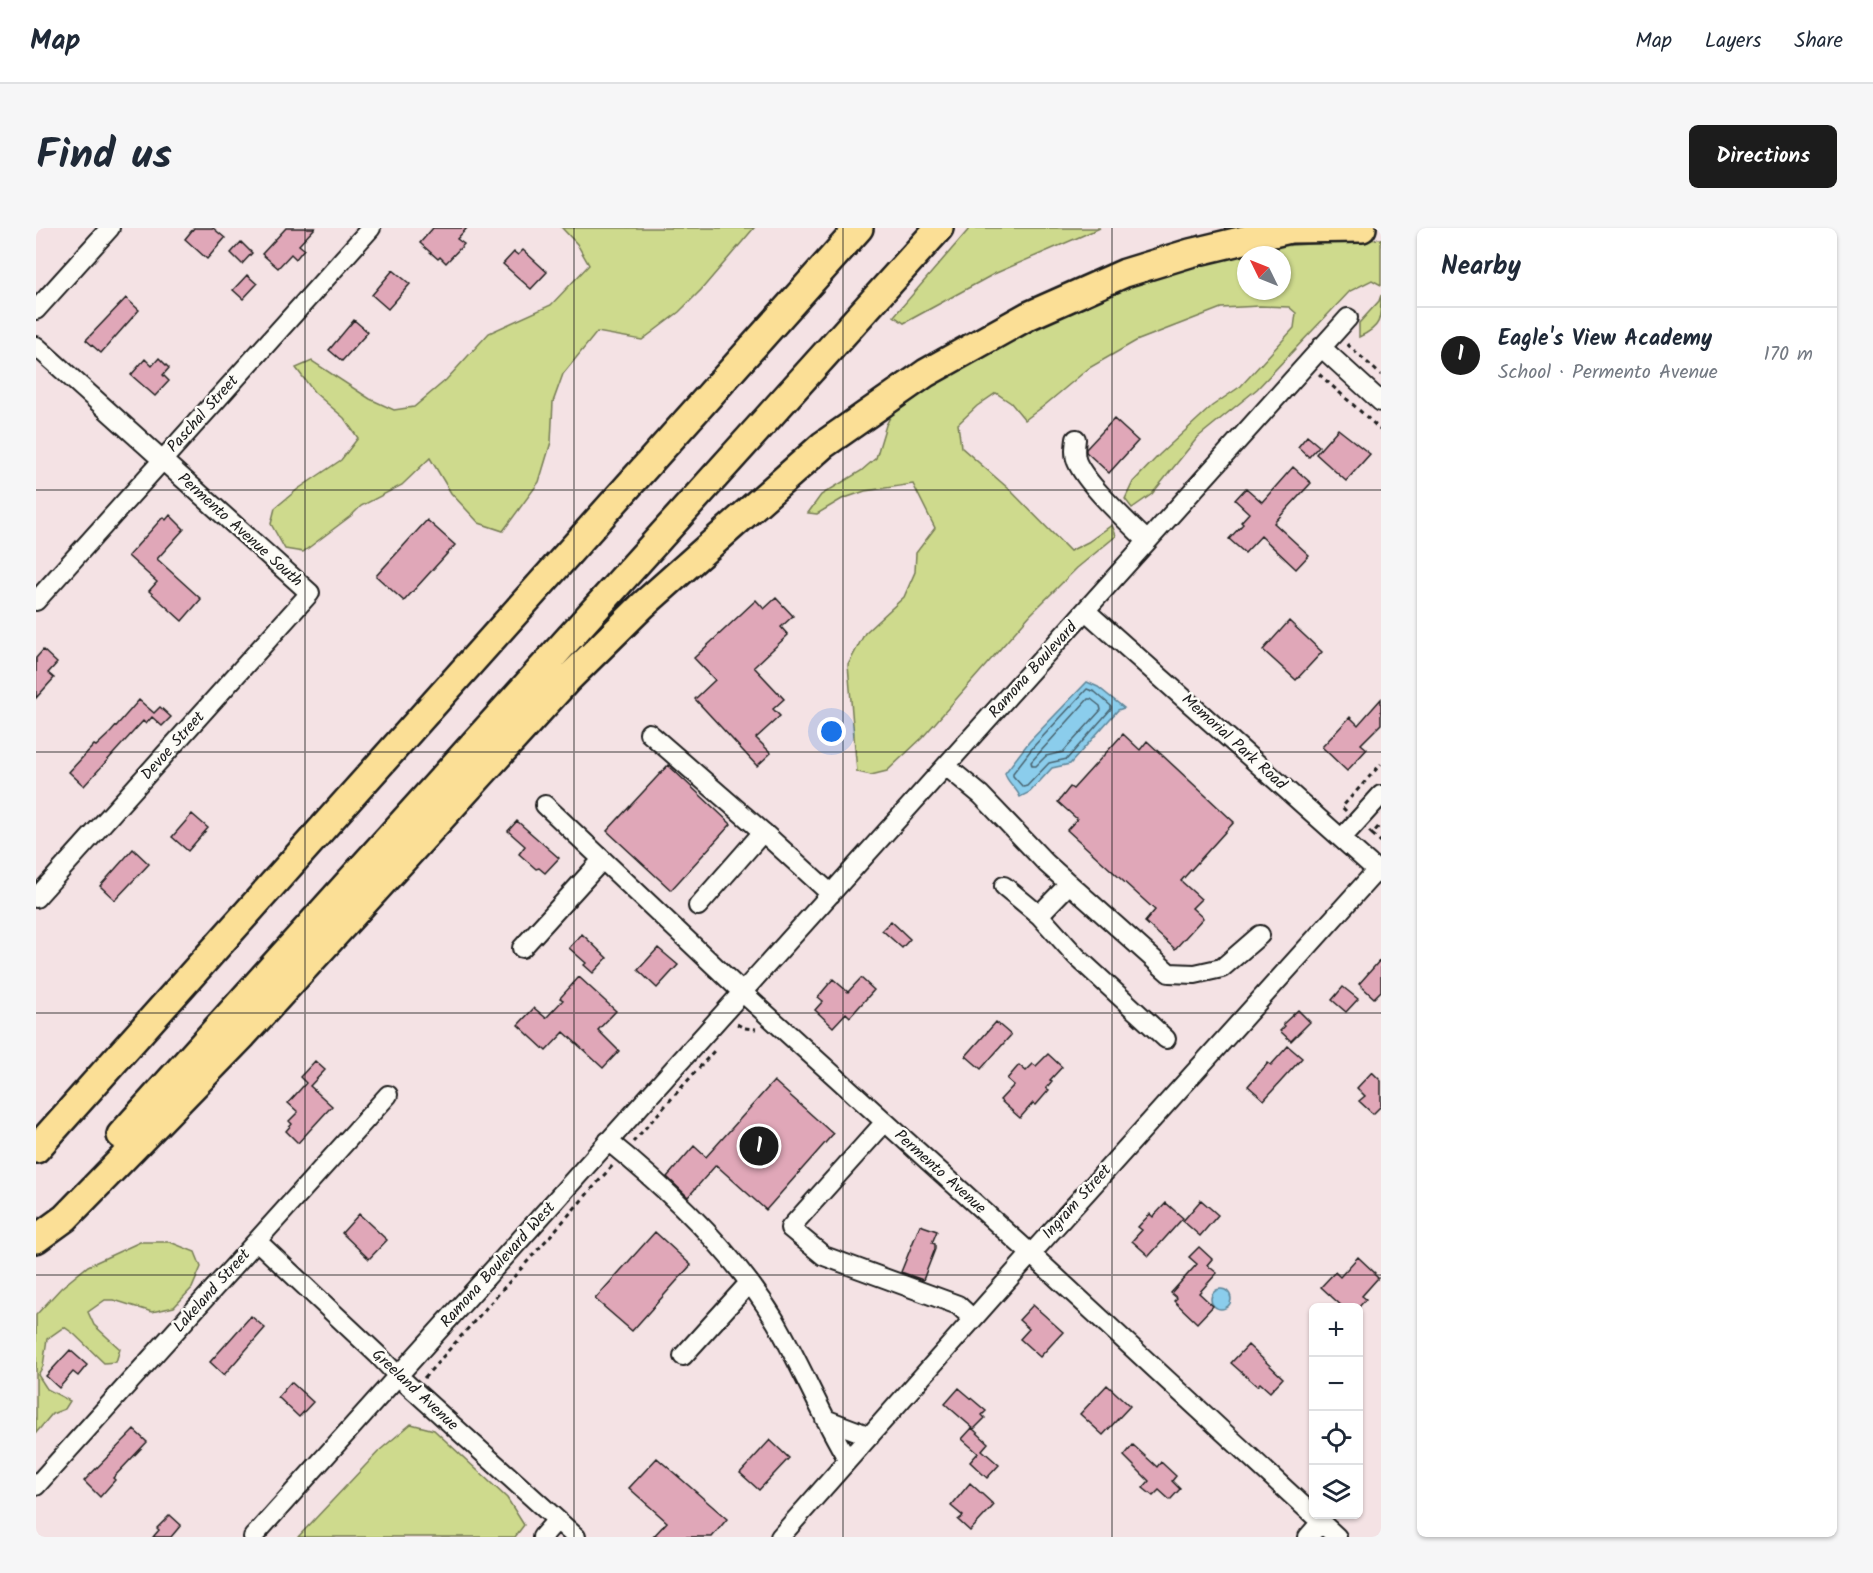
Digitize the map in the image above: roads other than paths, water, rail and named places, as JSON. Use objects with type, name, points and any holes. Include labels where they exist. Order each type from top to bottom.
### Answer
[{"type":"highway","points":[[768,329],[824,243],[837,228]]},
{"type":"highway","points":[[36,1149],[859,228]]},
{"type":"highway","points":[[36,1229],[939,228]]},
{"type":"highway","points":[[36,1239],[65,1218],[243,1035],[568,679],[643,605],[822,445],[926,372],[1028,316],[1125,273],[1190,253],[1292,229],[1362,228]]},
{"type":"street","points":[[36,310],[110,228]]},
{"type":"street","name":"Paschal Street","points":[[36,601],[371,228]]},
{"type":"street","name":"Ramona Boulevard","points":[[742,992],[1348,318]]},
{"type":"street","name":"Permento Avenue South","points":[[36,346],[310,593]]},
{"type":"street","points":[[1321,347],[1381,402]]},
{"type":"street","points":[[1076,439],[1074,452],[1076,461],[1083,472],[1147,541]]},
{"type":"street","name":"Devoe Street","points":[[36,898],[310,593]]},
{"type":"street","name":"Memorial Park Road","points":[[1086,611],[1379,872]]},
{"type":"street","points":[[649,733],[764,832],[831,894]]},
{"type":"street","points":[[946,766],[981,795],[1046,864],[1169,973],[1196,974],[1221,968],[1260,934]]},
{"type":"street","points":[[1342,838],[1381,795]]},
{"type":"street","name":"Permento Avenue","points":[[545,805],[742,992],[1031,1254],[1337,1537]]},
{"type":"street","points":[[698,906],[764,832]]},
{"type":"street","points":[[522,948],[602,860]]},
{"type":"street","name":"Ingram Street","points":[[780,1537],[1031,1254],[1379,872]]},
{"type":"street","points":[[1039,915],[1069,884]]},
{"type":"street","points":[[1004,886],[1039,915],[1076,956],[1166,1039]]},
{"type":"street","name":"Ramona Boulevard West","points":[[253,1537],[742,992]]},
{"type":"street","name":"Lakeland Street","points":[[36,1486],[388,1095]]},
{"type":"street","points":[[885,1122],[790,1228],[824,1256],[958,1305],[973,1319]]},
{"type":"street","points":[[608,1141],[641,1168],[700,1227],[749,1284],[775,1320],[848,1460]]},
{"type":"street","name":"Greeland Avenue","points":[[257,1241],[398,1376],[576,1537]]},
{"type":"street","points":[[683,1356],[749,1284]]},
{"type":"street","points":[[825,1419],[870,1436]]},
{"type":"street","points":[[542,1537],[556,1520]]},
{"type":"street","points":[[1308,1537],[1321,1522]]},
{"type":"water","points":[[1087,682],[1098,687],[1124,708],[1118,710],[1070,764],[1052,768],[1030,792],[1020,797],[1005,773],[1029,742]]},
{"type":"water","points":[[1221,1289],[1228,1292],[1231,1299],[1228,1306],[1221,1309],[1214,1306],[1211,1299],[1214,1292]]},
{"type":"place","name":"Eagle's View Academy","points":[[759,1146]]}]
